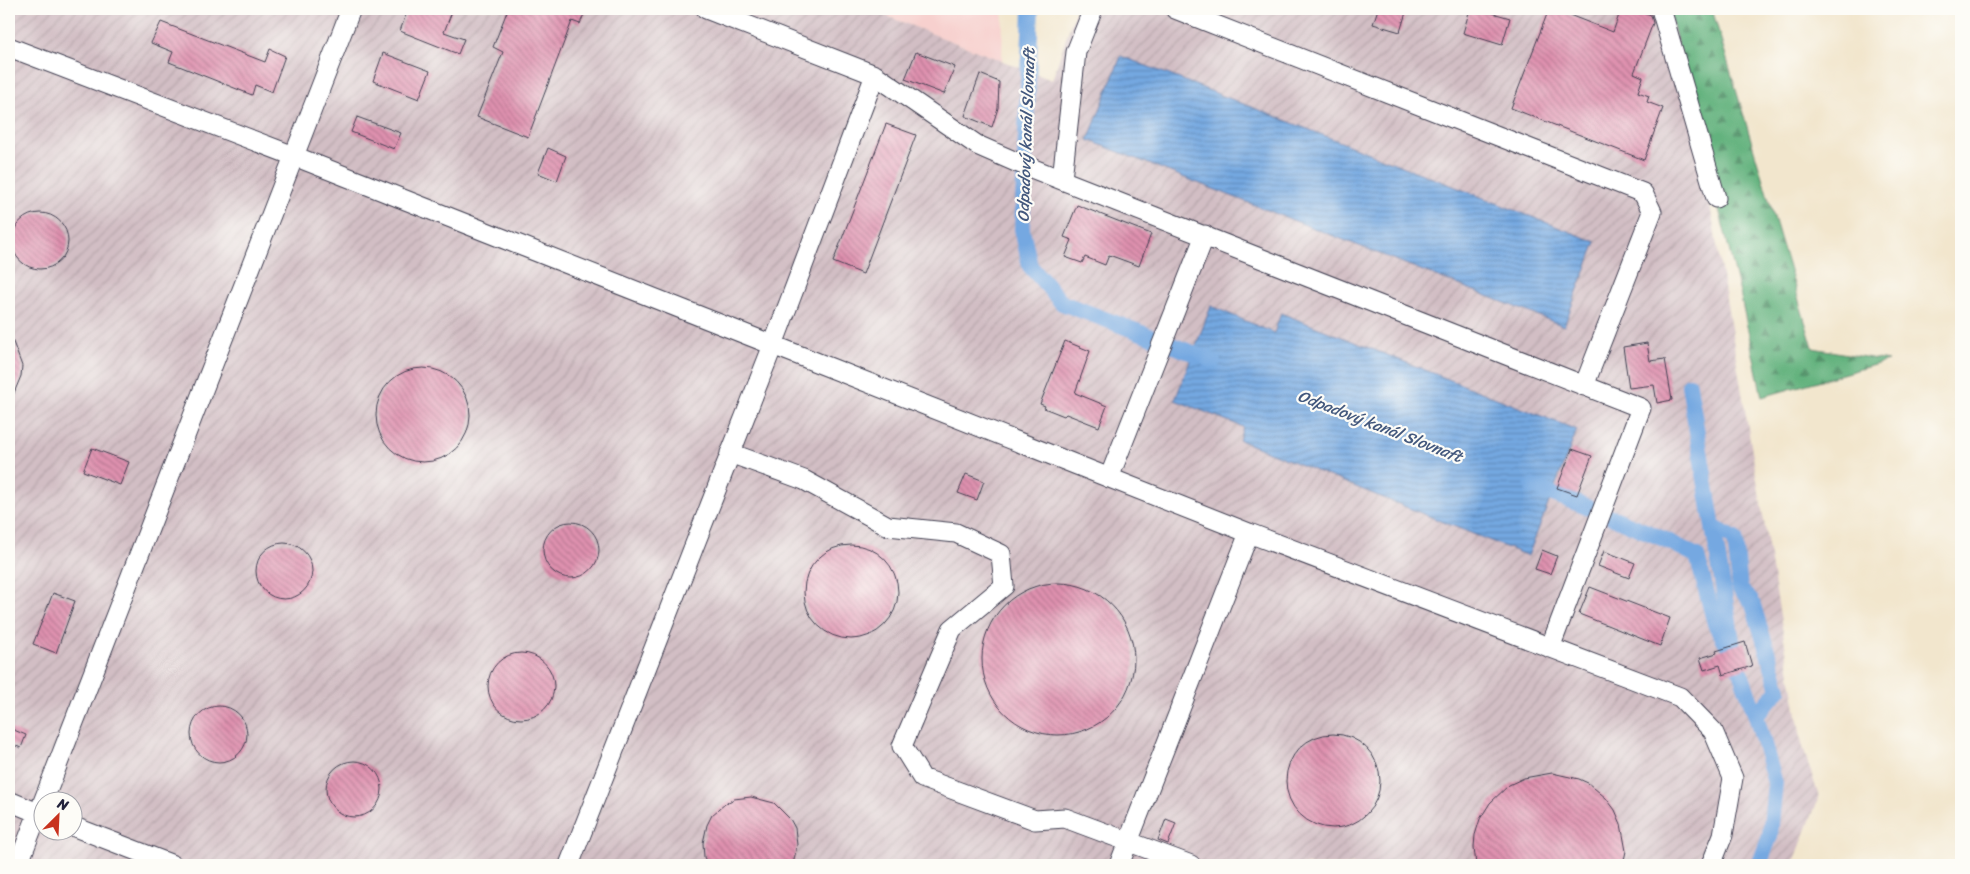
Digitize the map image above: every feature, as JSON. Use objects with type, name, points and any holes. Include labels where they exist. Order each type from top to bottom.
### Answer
[{"type":"lane","points":[[47,792],[351,9]]},
{"type":"lane","points":[[706,9],[875,75],[977,144],[1016,162],[1641,408],[1550,648]]},
{"type":"lane","points":[[1062,179],[1076,52],[1093,9]]},
{"type":"lane","points":[[1176,9],[1643,193],[1652,212],[1584,386]]},
{"type":"lane","points":[[1661,9],[1698,155],[1716,198]]},
{"type":"lane","points":[[9,47],[294,156],[1249,533],[1680,697],[1713,731],[1733,778],[1723,835],[1711,865]]},
{"type":"lane","points":[[569,865],[773,345],[875,75]]},
{"type":"lane","points":[[1109,478],[1205,235]]},
{"type":"lane","points":[[730,453],[804,480],[888,526],[956,533],[1001,554],[1004,586],[952,629],[902,746],[922,778],[1035,820],[1064,818],[1190,865]]},
{"type":"lane","points":[[1119,865],[1249,533]]},
{"type":"lane","points":[[9,801],[32,806]]},
{"type":"lane","points":[[18,865],[32,830]]},
{"type":"lane","points":[[82,830],[173,865]]},
{"type":"shaded area","points":[[9,9],[868,9],[1052,80],[1076,9],[1670,9],[1709,199],[1802,744],[1819,797],[1793,865],[9,865]]},
{"type":"shaded area","points":[[868,9],[1003,9],[1002,61]]},
{"type":"green space","points":[[1669,9],[1712,9],[1813,348],[1888,361],[1762,397],[1740,293]]},
{"type":"water","points":[[1121,56],[1596,242],[1564,326],[1088,140]]},
{"type":"water","points":[[1211,306],[1274,333],[1281,313],[1577,430],[1528,556],[1239,440],[1243,427],[1175,400]]},
{"type":"building","points":[[408,9],[453,9],[444,32],[464,39],[458,54],[400,31]]},
{"type":"building","points":[[508,9],[586,9],[580,24],[572,21],[528,137],[477,117],[503,52],[493,47]]},
{"type":"building","points":[[1378,9],[1407,9],[1400,32],[1373,24]]},
{"type":"building","points":[[1470,9],[1479,9],[1510,18],[1502,45],[1463,33]]},
{"type":"building","points":[[1549,9],[1554,9],[1613,32],[1621,9],[1635,9],[1651,15],[1653,23],[1634,73],[1643,77],[1638,92],[1649,96],[1647,102],[1663,108],[1644,160],[1511,108]]},
{"type":"building","points":[[161,22],[265,62],[270,49],[285,56],[272,92],[255,85],[252,95],[169,62],[173,52],[151,43]]},
{"type":"building","points":[[916,52],[955,67],[944,94],[905,79]]},
{"type":"building","points":[[383,53],[430,71],[419,99],[373,81]]},
{"type":"building","points":[[980,74],[999,82],[998,108],[992,127],[965,116]]},
{"type":"building","points":[[357,117],[401,133],[394,149],[351,132]]},
{"type":"building","points":[[886,124],[916,135],[863,274],[833,262]]},
{"type":"building","points":[[548,148],[566,156],[557,181],[538,173]]},
{"type":"building","points":[[1077,205],[1151,234],[1139,266],[1109,255],[1105,265],[1085,257],[1082,263],[1065,257],[1072,240],[1064,237]]},
{"type":"building","points":[[34,213],[46,213],[56,217],[64,225],[68,241],[64,257],[56,265],[46,269],[34,269],[24,265],[16,257],[12,247],[12,235],[16,225],[24,217]]},
{"type":"building","points":[[9,334],[22,366],[21,376],[9,405]]},
{"type":"building","points":[[1065,341],[1090,351],[1075,393],[1107,406],[1099,427],[1066,414],[1064,416],[1044,408],[1045,406],[1040,404]]},
{"type":"building","points":[[1647,343],[1650,361],[1665,359],[1672,400],[1657,403],[1654,385],[1629,388],[1623,347]]},
{"type":"building","points":[[423,368],[441,371],[456,382],[467,397],[470,415],[467,433],[456,448],[441,459],[423,462],[405,459],[390,448],[379,433],[376,415],[379,397],[390,382],[405,371]]},
{"type":"building","points":[[92,448],[129,462],[120,485],[83,471]]},
{"type":"building","points":[[1572,449],[1592,456],[1577,495],[1557,488]]},
{"type":"building","points":[[966,474],[984,481],[977,500],[958,493]]},
{"type":"building","points":[[565,522],[577,522],[587,526],[595,534],[599,550],[595,566],[587,574],[577,578],[565,578],[555,574],[547,566],[543,556],[543,544],[547,534],[555,526]]},
{"type":"building","points":[[278,543],[290,543],[300,547],[308,555],[312,571],[308,587],[300,595],[290,599],[278,599],[268,595],[260,587],[256,577],[256,565],[260,555],[268,547]]},
{"type":"building","points":[[851,545],[869,548],[884,559],[895,574],[898,592],[895,610],[884,625],[869,636],[851,639],[833,636],[818,625],[807,610],[804,592],[807,574],[818,559],[833,548]]},
{"type":"building","points":[[1542,550],[1557,556],[1550,574],[1535,569]]},
{"type":"building","points":[[1604,551],[1635,563],[1629,578],[1598,566]]},
{"type":"building","points":[[1058,583],[1087,589],[1112,605],[1128,630],[1134,659],[1128,688],[1112,713],[1087,729],[1058,735],[1029,729],[1004,713],[988,688],[982,659],[988,630],[1004,605],[1029,589]]},
{"type":"building","points":[[1590,587],[1670,618],[1660,646],[1579,614]]},
{"type":"building","points":[[53,593],[75,601],[56,653],[33,644]]},
{"type":"building","points":[[1745,642],[1752,666],[1723,675],[1720,665],[1704,670],[1700,658]]},
{"type":"building","points":[[527,653],[545,662],[552,673],[554,686],[552,699],[545,710],[534,717],[515,719],[497,710],[490,699],[488,680],[497,662],[508,655]]},
{"type":"building","points":[[213,706],[225,706],[235,710],[243,718],[247,734],[243,750],[235,758],[225,762],[213,762],[203,758],[195,750],[191,740],[191,728],[195,718],[203,710]]},
{"type":"building","points":[[9,728],[26,735],[21,748],[9,743]]},
{"type":"building","points":[[1333,734],[1351,737],[1366,748],[1377,763],[1380,781],[1377,799],[1366,814],[1351,825],[1333,828],[1315,825],[1300,814],[1289,799],[1286,781],[1289,763],[1300,748],[1315,737]]},
{"type":"building","points":[[348,761],[360,761],[370,765],[378,773],[382,789],[378,805],[370,813],[360,817],[348,817],[338,813],[330,805],[326,795],[326,783],[330,773],[338,765]]},
{"type":"building","points":[[1552,773],[1588,783],[1606,798],[1615,810],[1621,824],[1626,851],[1623,865],[1476,865],[1475,835],[1480,819],[1490,803],[1509,785],[1524,778]]},
{"type":"building","points":[[751,797],[774,803],[790,819],[795,828],[797,845],[793,865],[708,865],[704,857],[703,843],[707,825],[712,815],[734,799]]},
{"type":"building","points":[[1166,819],[1176,823],[1168,844],[1158,840]]},
{"type":"waterway","name":"Odpadový kanál Slovnaft","points":[[1031,9],[1022,229],[1030,266],[1062,303],[1152,337]]},
{"type":"waterway","name":"Odpadový kanál Slovnaft","points":[[1169,344],[1213,361]]},
{"type":"waterway","points":[[1689,385],[1733,646]]},
{"type":"waterway","name":"Odpadový kanál Slovnaft","points":[[1532,486],[1592,509]]},
{"type":"waterway","name":"Odpadový kanál Slovnaft","points":[[1612,517],[1666,540],[1697,556],[1715,624],[1735,657],[1756,716],[1775,783],[1770,836],[1759,865]]},
{"type":"waterway","points":[[1713,527],[1735,539],[1740,589],[1752,602],[1779,689],[1756,716]]}]
